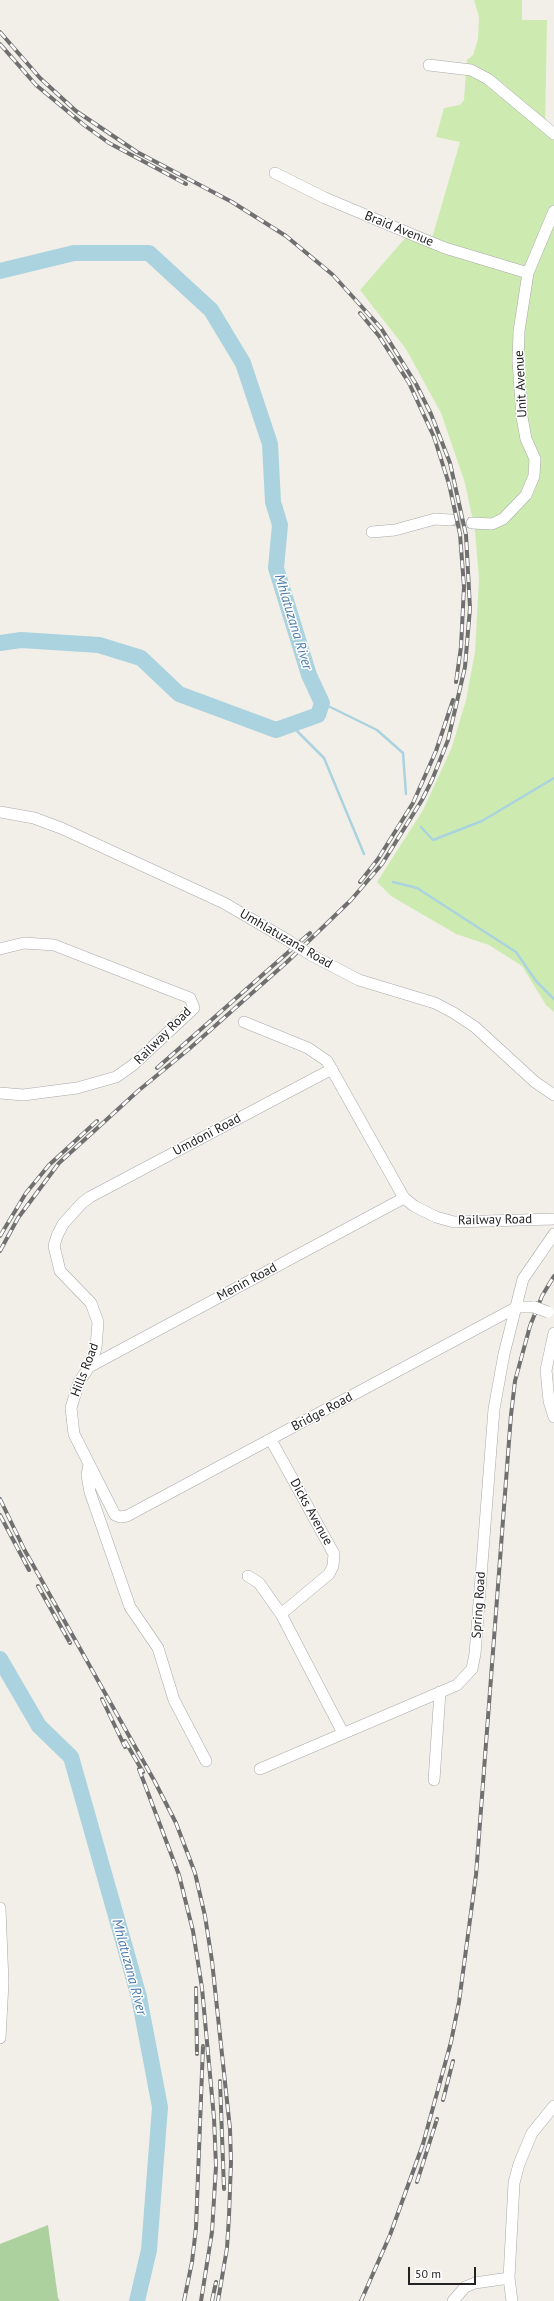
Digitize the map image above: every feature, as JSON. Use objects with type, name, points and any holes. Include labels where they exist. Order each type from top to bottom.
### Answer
[{"type":"street","points":[[429,65],[471,70],[488,79],[554,134]]},
{"type":"street","name":"Braid Avenue","points":[[275,172],[325,198],[438,245],[528,273]]},
{"type":"street","name":"Unit Avenue","points":[[472,523],[492,524],[503,519],[526,495],[534,476],[535,459],[526,439],[522,417],[518,360],[521,311],[528,273],[554,210]]},
{"type":"street","points":[[372,532],[395,530],[435,519],[451,520]]},
{"type":"street","name":"Umhlatuzana Road","points":[[0,812],[34,818],[61,828],[224,903],[311,955],[359,980],[435,1003],[454,1013],[475,1028],[536,1082],[554,1095]]},
{"type":"street","name":"Railway Road","points":[[0,949],[24,943],[54,945],[190,998],[194,1008],[133,1065],[116,1076],[77,1088],[23,1095],[0,1093]]},
{"type":"street","name":"Railway Road","points":[[244,1022],[308,1048],[327,1061],[404,1198],[426,1213],[454,1222],[554,1219]]},
{"type":"street","name":"Umdoni Road","points":[[82,1203],[332,1069]]},
{"type":"street","name":"Menin Road","points":[[89,1367],[404,1198]]},
{"type":"street","name":"Hills Road","points":[[82,1203],[63,1224],[54,1246],[60,1271],[92,1303],[97,1315],[98,1334],[89,1367],[79,1382],[71,1408],[74,1434],[115,1515],[120,1518],[127,1516]]},
{"type":"street","points":[[551,1313],[534,1307],[517,1307],[523,1279],[554,1234]]},
{"type":"street","name":"Bridge Road","points":[[127,1516],[517,1307]]},
{"type":"street","name":"Spring Road","points":[[260,1770],[457,1685],[466,1678],[472,1669],[475,1654],[494,1409],[504,1354],[517,1307]]},
{"type":"street","points":[[554,1333],[546,1370],[549,1401],[554,1418]]},
{"type":"street","name":"Dicks Avenue","points":[[271,1440],[334,1554],[333,1566],[329,1574],[281,1614]]},
{"type":"street","points":[[89,1464],[87,1475],[90,1492],[130,1607],[158,1648],[174,1700],[206,1761]]},
{"type":"street","points":[[248,1576],[259,1583],[281,1614],[343,1733]]},
{"type":"street","points":[[434,1780],[440,1692]]},
{"type":"street","points":[[0,1908],[2,1983],[0,2038]]},
{"type":"street","points":[[512,2301],[509,2278],[511,2214],[519,2164],[532,2132],[554,2106]]},
{"type":"street","points":[[453,2301],[465,2287],[475,2283],[509,2278]]},
{"type":"green space","points":[[474,0],[522,0],[522,20],[547,20],[545,132],[554,140],[554,1012],[546,1005],[522,966],[489,945],[456,934],[391,896],[377,882],[423,810],[452,747],[466,700],[475,652],[479,579],[475,531],[465,483],[441,413],[406,349],[360,290],[407,236],[430,245],[460,142],[436,137],[444,108],[460,105],[464,100],[467,60],[473,55],[478,39],[479,17]]},
{"type":"green space","points":[[48,2225],[58,2298],[60,2301],[0,2301],[0,2244]]},
{"type":"waterway","name":"Mhlatuzana River","points":[[0,271],[74,253],[149,253],[211,310],[243,363],[270,444],[273,502],[280,525],[276,568],[309,675],[322,703],[318,715],[276,730],[179,694],[141,658],[99,645],[21,640],[0,643]]},
{"type":"waterway","points":[[322,703],[377,730],[403,753],[406,794]]},
{"type":"waterway","points":[[291,725],[324,758],[364,854]]},
{"type":"waterway","points":[[421,827],[433,840],[482,821],[554,778]]},
{"type":"waterway","points":[[393,882],[417,888],[516,952],[536,981],[554,999]]},
{"type":"waterway","name":"Mhlatuzana River","points":[[0,1659],[39,1726],[71,1757],[139,1997],[160,2107],[149,2250],[137,2301]]},
{"type":"tunnel","points":[[451,520],[472,523]]},
{"type":"railway","points":[[0,32],[40,78],[76,111],[137,152],[232,202],[286,236],[333,275],[381,328],[416,384],[431,414],[450,463],[466,535],[470,608],[465,667],[448,740],[432,780],[422,800],[382,864],[351,900],[287,962],[189,1049],[138,1091],[59,1163],[18,1218],[0,1251]]},
{"type":"railway","points":[[0,44],[36,85],[84,125],[109,143],[186,184]]},
{"type":"railway","points":[[360,313],[379,336],[409,383],[434,437],[449,484],[460,534],[464,587],[461,647],[456,682]]},
{"type":"railway","points":[[360,882],[378,859],[413,803],[436,751],[453,700]]},
{"type":"railway","points":[[157,1068],[310,933]]},
{"type":"railway","points":[[0,1236],[26,1193],[49,1165],[97,1121]]},
{"type":"railway","points":[[361,2301],[390,2235],[423,2144],[451,2042],[459,2002],[476,1875],[511,1415],[515,1381],[530,1326],[542,1296],[554,1276]]},
{"type":"railway","points":[[0,1499],[24,1549],[155,1782],[176,1823],[195,1873],[205,1916],[212,1961],[230,2129],[231,2162],[227,2248],[218,2301]]},
{"type":"railway","points":[[0,1515],[29,1570]]},
{"type":"railway","points":[[38,1586],[70,1643]]},
{"type":"railway","points":[[102,1699],[125,1747]]},
{"type":"railway","points":[[125,1741],[143,1772]]},
{"type":"railway","points":[[139,1769],[179,1875],[193,1931],[202,1988],[214,2118],[216,2166],[212,2232],[201,2301]]},
{"type":"railway","points":[[196,1988],[197,2054]]},
{"type":"railway","points":[[184,2301],[192,2262],[196,2228],[203,2046]]},
{"type":"railway","points":[[443,2100],[453,2061]]},
{"type":"railway","points":[[220,2081],[224,2189]]},
{"type":"railway","points":[[417,2182],[437,2119]]},
{"type":"railway","points":[[212,2301],[216,2282]]}]
